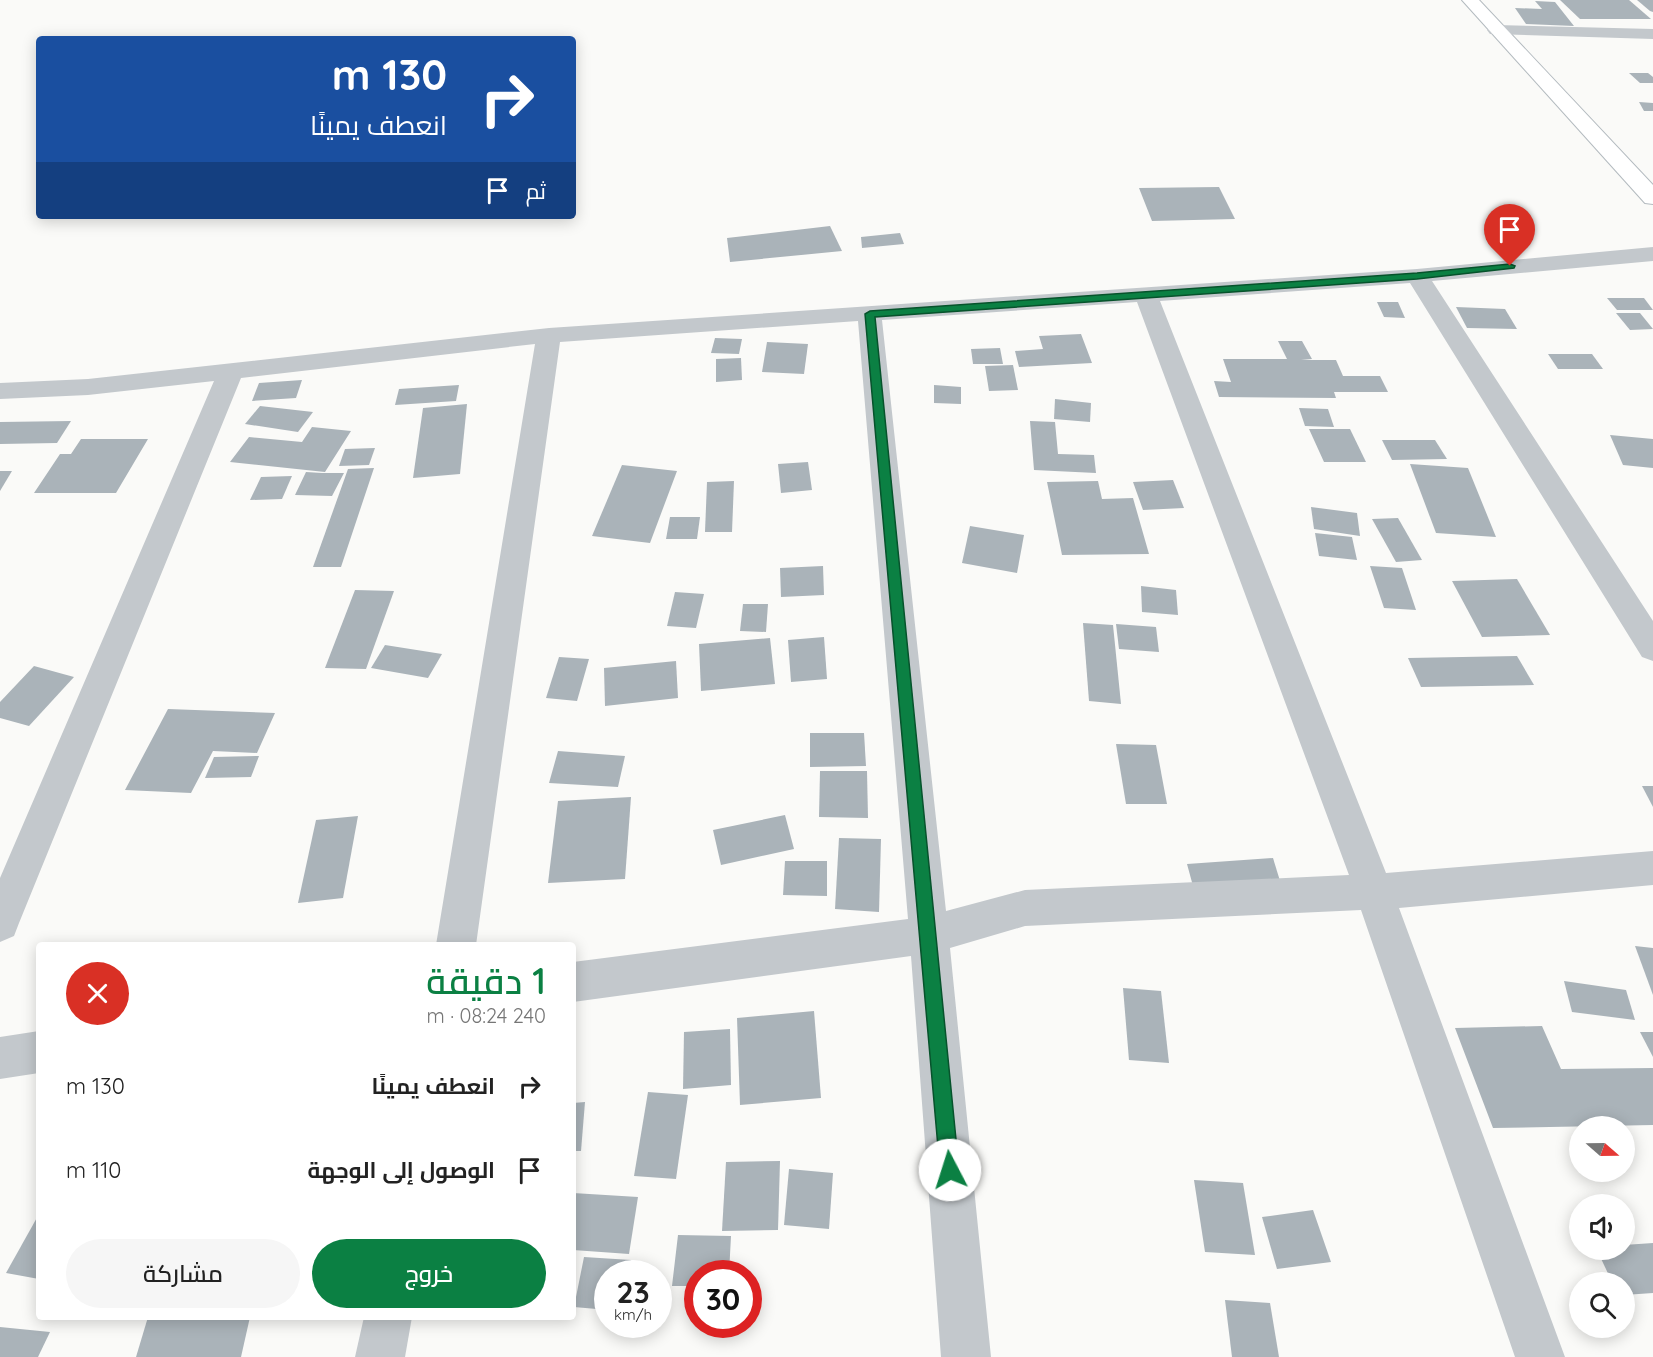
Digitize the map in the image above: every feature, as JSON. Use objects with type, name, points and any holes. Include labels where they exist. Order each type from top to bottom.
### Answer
[{"type":"street","points":[[1470,0],[1653,198]]},
{"type":"street","points":[[1496,30],[1653,34]]},
{"type":"street","points":[[0,392],[88,387],[549,335],[1417,276],[1653,254]]},
{"type":"street","points":[[1417,276],[1653,648]]},
{"type":"street","points":[[1146,295],[1374,892],[1540,1357]]},
{"type":"street","points":[[870,314],[929,935],[966,1357]]},
{"type":"street","points":[[456,942],[549,335]]},
{"type":"street","points":[[0,922],[231,370]]},
{"type":"street","points":[[576,982],[929,935],[1025,908],[1374,892],[1653,868]]},
{"type":"street","points":[[0,1058],[36,1052]]},
{"type":"street","points":[[380,1357],[387,1320]]},
{"type":"building","points":[[1560,0],[1629,0],[1651,19],[1580,19]]},
{"type":"building","points":[[1637,0],[1653,0],[1653,12],[1650,11]]},
{"type":"building","points":[[1535,1],[1555,2],[1574,26],[1526,24],[1515,8],[1542,9]]},
{"type":"building","points":[[1629,73],[1648,73],[1653,77],[1653,83],[1640,83]]},
{"type":"building","points":[[1639,102],[1653,103],[1653,111],[1644,111]]},
{"type":"building","points":[[1219,187],[1235,219],[1152,221],[1139,188]]},
{"type":"building","points":[[830,226],[842,251],[730,262],[727,238]]},
{"type":"building","points":[[900,233],[904,244],[862,248],[861,237]]},
{"type":"building","points":[[1607,298],[1644,298],[1653,310],[1617,310]]},
{"type":"building","points":[[1377,302],[1398,302],[1405,318],[1384,317]]},
{"type":"building","points":[[1456,307],[1505,309],[1517,329],[1467,328]]},
{"type":"building","points":[[1616,313],[1640,313],[1653,329],[1630,330]]},
{"type":"building","points":[[1081,334],[1092,363],[1019,367],[1015,351],[1043,349],[1039,336]]},
{"type":"building","points":[[715,338],[742,339],[739,354],[711,353]]},
{"type":"building","points":[[1278,341],[1302,341],[1312,359],[1301,360],[1336,360],[1343,376],[1380,376],[1388,392],[1334,392],[1336,398],[1219,397],[1214,381],[1231,382],[1223,359],[1287,359]]},
{"type":"building","points":[[767,342],[808,344],[804,374],[762,372]]},
{"type":"building","points":[[1000,348],[1003,364],[973,364],[971,349]]},
{"type":"building","points":[[1548,354],[1592,354],[1603,369],[1558,369]]},
{"type":"building","points":[[741,358],[742,380],[716,382],[716,359]]},
{"type":"building","points":[[1013,365],[1018,390],[989,391],[985,366]]},
{"type":"building","points":[[302,380],[296,398],[252,401],[259,383]]},
{"type":"building","points":[[459,385],[456,401],[395,405],[399,389]]},
{"type":"building","points":[[934,385],[961,387],[961,404],[934,403]]},
{"type":"building","points":[[1055,399],[1091,403],[1090,422],[1054,419]]},
{"type":"building","points":[[467,404],[460,474],[413,478],[423,408]]},
{"type":"building","points":[[260,406],[313,412],[298,432],[245,424]]},
{"type":"building","points":[[1299,408],[1328,409],[1334,427],[1305,426]]},
{"type":"building","points":[[71,421],[57,443],[0,444],[0,422]]},
{"type":"building","points":[[1030,421],[1055,422],[1058,454],[1094,455],[1096,473],[1034,470]]},
{"type":"building","points":[[312,427],[351,431],[325,472],[230,462],[249,437],[302,442]]},
{"type":"building","points":[[1309,429],[1350,429],[1366,462],[1324,462]]},
{"type":"building","points":[[1610,435],[1653,439],[1653,468],[1623,465]]},
{"type":"building","points":[[81,439],[148,439],[116,493],[34,493],[60,454],[71,454]]},
{"type":"building","points":[[1382,440],[1435,440],[1447,459],[1392,460]]},
{"type":"building","points":[[375,448],[369,465],[339,466],[345,449]]},
{"type":"building","points":[[808,462],[812,490],[781,493],[778,464]]},
{"type":"building","points":[[1410,464],[1468,468],[1496,537],[1436,533]]},
{"type":"building","points":[[622,465],[677,471],[650,543],[592,536]]},
{"type":"building","points":[[374,468],[341,567],[313,567],[348,469]]},
{"type":"building","points":[[0,471],[12,471],[0,491]]},
{"type":"building","points":[[306,472],[344,473],[332,496],[295,495]]},
{"type":"building","points":[[292,476],[282,499],[250,500],[261,477]]},
{"type":"building","points":[[1173,480],[1184,508],[1143,510],[1133,482]]},
{"type":"building","points":[[734,481],[732,532],[705,532],[707,482]]},
{"type":"building","points":[[1098,481],[1102,499],[1133,498],[1149,554],[1062,555],[1047,482]]},
{"type":"building","points":[[1311,507],[1357,513],[1360,536],[1314,529]]},
{"type":"building","points":[[670,517],[700,517],[697,539],[666,539]]},
{"type":"building","points":[[1398,518],[1422,560],[1396,562],[1372,519]]},
{"type":"building","points":[[970,526],[1024,535],[1017,573],[962,563]]},
{"type":"building","points":[[1315,533],[1352,537],[1357,560],[1319,556]]},
{"type":"building","points":[[823,566],[824,595],[781,597],[780,568]]},
{"type":"building","points":[[1370,566],[1402,568],[1416,610],[1384,608]]},
{"type":"building","points":[[1517,579],[1550,635],[1482,637],[1452,581]]},
{"type":"building","points":[[1141,586],[1176,590],[1178,615],[1142,612]]},
{"type":"building","points":[[355,590],[394,591],[366,669],[325,668]]},
{"type":"building","points":[[675,592],[704,594],[696,628],[667,626]]},
{"type":"building","points":[[743,604],[768,604],[766,632],[740,631]]},
{"type":"building","points":[[1083,623],[1113,625],[1121,704],[1089,701]]},
{"type":"building","points":[[1116,624],[1156,627],[1159,652],[1119,649]]},
{"type":"building","points":[[824,637],[827,679],[791,682],[788,640]]},
{"type":"building","points":[[770,638],[775,684],[701,691],[699,644]]},
{"type":"building","points":[[385,645],[442,654],[428,678],[371,668]]},
{"type":"building","points":[[1517,656],[1534,685],[1421,687],[1408,658]]},
{"type":"building","points":[[559,657],[589,659],[577,701],[546,698]]},
{"type":"building","points":[[676,661],[678,698],[605,706],[604,668]]},
{"type":"building","points":[[34,666],[74,677],[29,726],[0,718],[0,702]]},
{"type":"building","points":[[168,709],[275,713],[257,753],[213,751],[191,793],[125,790]]},
{"type":"building","points":[[810,733],[864,733],[866,766],[810,767]]},
{"type":"building","points":[[1116,744],[1156,745],[1167,804],[1126,804]]},
{"type":"building","points":[[558,751],[625,756],[618,787],[549,783]]},
{"type":"building","points":[[259,756],[251,777],[205,778],[214,757]]},
{"type":"building","points":[[820,771],[867,771],[868,818],[819,817]]},
{"type":"building","points":[[1642,786],[1653,786],[1653,807]]},
{"type":"building","points":[[631,797],[625,879],[548,883],[558,801]]},
{"type":"building","points":[[785,815],[794,849],[721,865],[713,830]]},
{"type":"building","points":[[358,816],[343,898],[298,903],[316,820]]},
{"type":"building","points":[[839,838],[881,839],[879,912],[835,909]]},
{"type":"building","points":[[1273,858],[1280,881],[1193,886],[1187,864]]},
{"type":"building","points":[[785,861],[827,861],[827,896],[783,895]]},
{"type":"building","points":[[1635,946],[1653,948],[1653,995]]},
{"type":"building","points":[[1564,981],[1626,990],[1635,1020],[1572,1012]]},
{"type":"building","points":[[1123,988],[1161,991],[1169,1063],[1129,1060]]},
{"type":"building","points":[[814,1011],[821,1098],[740,1105],[737,1018]]},
{"type":"building","points":[[1542,1026],[1561,1069],[1653,1068],[1653,1125],[1635,1125],[1635,1116],[1569,1116],[1569,1127],[1493,1128],[1455,1028]]},
{"type":"building","points":[[730,1029],[731,1085],[683,1089],[684,1032]]},
{"type":"building","points":[[1640,1032],[1653,1032],[1653,1057]]},
{"type":"building","points":[[648,1092],[688,1095],[676,1179],[634,1176]]},
{"type":"building","points":[[585,1102],[581,1151],[576,1151],[576,1103]]},
{"type":"building","points":[[780,1161],[778,1230],[722,1231],[726,1162]]},
{"type":"building","points":[[789,1169],[833,1173],[829,1229],[784,1225]]},
{"type":"building","points":[[1194,1180],[1243,1183],[1255,1255],[1205,1252]]},
{"type":"building","points":[[576,1193],[638,1197],[629,1254],[576,1250]]},
{"type":"building","points":[[1313,1210],[1331,1262],[1277,1269],[1262,1217]]},
{"type":"building","points":[[36,1219],[36,1278],[6,1273]]},
{"type":"building","points":[[678,1235],[731,1236],[730,1260],[684,1260],[684,1286],[672,1286]]},
{"type":"building","points":[[1653,1243],[1653,1293],[1635,1294],[1635,1272],[1607,1272],[1602,1260],[1635,1260],[1635,1244]]},
{"type":"building","points":[[584,1257],[631,1260],[594,1260],[594,1309],[576,1307]]},
{"type":"building","points":[[1225,1300],[1270,1303],[1279,1357],[1232,1357]]},
{"type":"building","points":[[147,1320],[249,1320],[241,1357],[136,1357]]},
{"type":"building","points":[[0,1327],[50,1332],[38,1357],[0,1357]]},
{"type":"route","points":[[950,1170],[870,314],[1417,276],[1510,266]]}]
